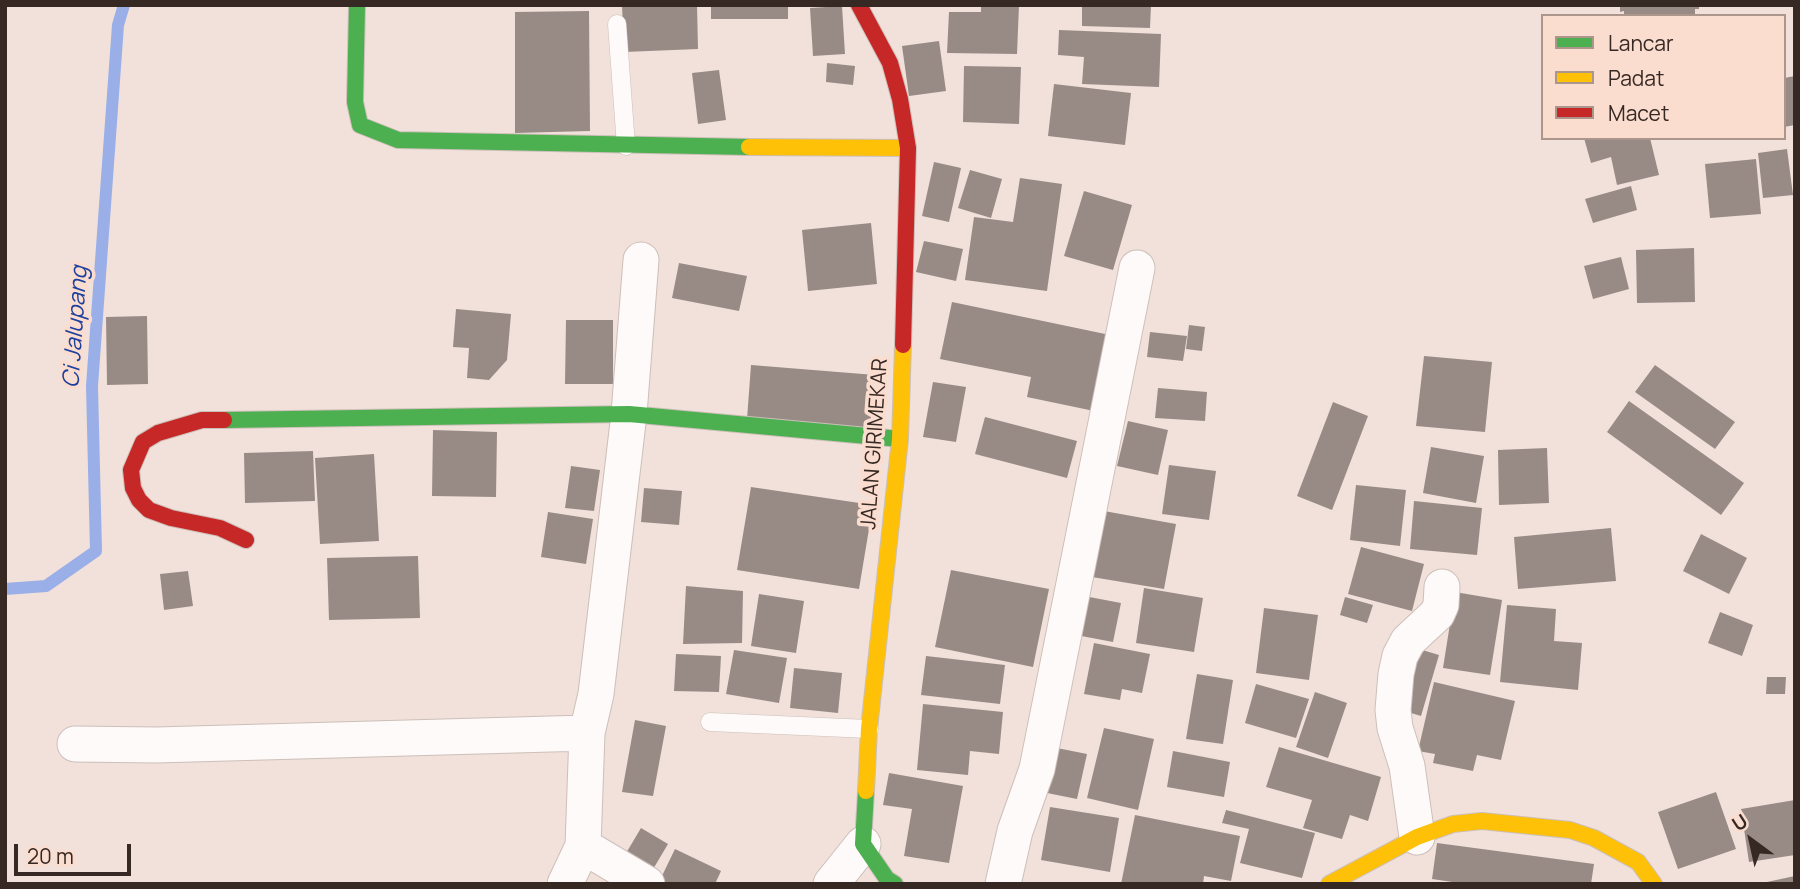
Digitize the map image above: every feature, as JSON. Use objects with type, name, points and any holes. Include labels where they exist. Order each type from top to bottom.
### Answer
[{"type":"street","points":[[357,5],[355,102],[360,125],[398,140],[626,146],[908,148]]},
{"type":"street","name":"JALAN GIRIMEKAR","points":[[859,5],[890,63],[900,99],[908,148],[900,439],[869,729],[863,844]]},
{"type":"street","points":[[565,884],[583,846],[587,733],[597,681],[629,414],[641,260]]},
{"type":"street","points":[[1003,884],[1015,831],[1037,769],[1136,268]]},
{"type":"street","points":[[246,540],[220,528],[171,518],[149,510],[139,500],[133,488],[131,470],[143,442],[158,433],[202,421],[629,414],[900,439]]},
{"type":"street","points":[[1417,837],[1407,766],[1394,719],[1396,674],[1400,656],[1408,641],[1437,614],[1443,587]]},
{"type":"street","points":[[75,744],[156,745],[587,733]]},
{"type":"street","points":[[1329,884],[1417,837],[1453,824],[1482,821],[1570,830],[1594,838],[1638,862],[1654,884]]},
{"type":"street","points":[[831,884],[863,844],[887,879],[895,884]]},
{"type":"street","points":[[583,846],[647,884]]},
{"type":"lane","points":[[617,24],[626,146]]},
{"type":"lane","points":[[710,722],[869,729]]},
{"type":"building","points":[[622,5],[697,5],[698,49],[624,52]]},
{"type":"building","points":[[711,5],[788,5],[788,19],[711,19]]},
{"type":"building","points":[[981,5],[1019,5],[1017,54],[947,53],[949,12],[981,12]]},
{"type":"building","points":[[1082,5],[1151,5],[1150,28],[1082,26]]},
{"type":"building","points":[[1620,5],[1699,5],[1695,14],[1620,12]]},
{"type":"building","points":[[842,6],[845,54],[813,56],[810,8]]},
{"type":"building","points":[[589,11],[590,131],[515,133],[515,12]]},
{"type":"building","points":[[1059,30],[1161,34],[1159,87],[1082,84],[1084,57],[1058,55]]},
{"type":"building","points":[[939,41],[946,91],[909,96],[902,46]]},
{"type":"building","points":[[827,63],[855,66],[853,85],[826,82]]},
{"type":"building","points":[[964,66],[1021,67],[1019,124],[963,122]]},
{"type":"building","points":[[719,70],[726,120],[698,124],[692,73]]},
{"type":"building","points":[[1795,76],[1795,125],[1786,127],[1786,78]]},
{"type":"building","points":[[1054,84],[1131,93],[1125,145],[1048,136]]},
{"type":"building","points":[[1585,140],[1650,140],[1659,175],[1617,185],[1611,157],[1591,163]]},
{"type":"building","points":[[1787,149],[1793,195],[1763,198],[1758,153]]},
{"type":"building","points":[[1756,159],[1761,214],[1710,218],[1705,164]]},
{"type":"building","points":[[934,162],[961,168],[949,222],[922,216]]},
{"type":"building","points":[[970,170],[1002,179],[991,218],[958,208]]},
{"type":"building","points":[[1020,178],[1062,184],[1047,291],[965,280],[974,217],[1013,222]]},
{"type":"building","points":[[1631,186],[1637,210],[1593,223],[1585,199]]},
{"type":"building","points":[[1084,191],[1132,205],[1113,270],[1064,256]]},
{"type":"building","points":[[871,223],[877,284],[808,291],[802,230]]},
{"type":"building","points":[[924,241],[963,249],[956,281],[916,272]]},
{"type":"building","points":[[1694,248],[1695,302],[1637,303],[1636,250]]},
{"type":"building","points":[[1621,257],[1629,289],[1593,299],[1584,266]]},
{"type":"building","points":[[679,263],[747,276],[739,311],[672,298]]},
{"type":"building","points":[[952,302],[1110,335],[1094,411],[1027,397],[1031,377],[940,359]]},
{"type":"building","points":[[456,309],[511,314],[507,360],[489,380],[467,378],[469,348],[453,347]]},
{"type":"building","points":[[147,316],[148,384],[107,385],[106,317]]},
{"type":"building","points":[[566,320],[613,320],[613,384],[565,384]]},
{"type":"building","points":[[1189,325],[1205,327],[1202,351],[1186,349]]},
{"type":"building","points":[[1150,332],[1187,336],[1183,361],[1147,357]]},
{"type":"building","points":[[1424,356],[1492,362],[1485,432],[1416,426]]},
{"type":"building","points":[[751,365],[875,375],[870,429],[747,419]]},
{"type":"building","points":[[1655,365],[1735,422],[1715,449],[1635,392]]},
{"type":"building","points":[[933,382],[966,387],[956,442],[923,437]]},
{"type":"building","points":[[1158,388],[1207,392],[1205,421],[1155,418]]},
{"type":"building","points":[[1629,401],[1744,483],[1721,515],[1607,432]]},
{"type":"building","points":[[1333,402],[1368,416],[1332,510],[1297,496]]},
{"type":"building","points":[[985,417],[1077,441],[1067,478],[975,454]]},
{"type":"building","points":[[1128,421],[1168,430],[1158,475],[1117,466]]},
{"type":"building","points":[[433,430],[497,432],[496,497],[432,496]]},
{"type":"building","points":[[1431,447],[1484,456],[1476,503],[1423,493]]},
{"type":"building","points":[[1547,448],[1549,503],[1499,505],[1498,450]]},
{"type":"building","points":[[313,451],[315,501],[245,503],[244,453]]},
{"type":"building","points":[[374,454],[379,541],[320,544],[315,458]]},
{"type":"building","points":[[1169,465],[1216,471],[1209,520],[1162,514]]},
{"type":"building","points":[[571,466],[600,470],[594,511],[565,508]]},
{"type":"building","points":[[1356,485],[1406,490],[1400,546],[1350,540]]},
{"type":"building","points":[[751,487],[873,505],[859,589],[737,570]]},
{"type":"building","points":[[644,488],[682,491],[679,525],[641,522]]},
{"type":"building","points":[[1414,501],[1482,508],[1477,555],[1410,549]]},
{"type":"building","points":[[1104,511],[1176,524],[1164,589],[1092,577]]},
{"type":"building","points":[[548,512],[593,519],[586,564],[541,557]]},
{"type":"building","points":[[1611,528],[1616,581],[1518,589],[1514,537]]},
{"type":"building","points":[[1701,534],[1747,558],[1729,594],[1683,571]]},
{"type":"building","points":[[1361,547],[1424,564],[1412,611],[1348,594]]},
{"type":"building","points":[[418,556],[420,618],[329,620],[327,558]]},
{"type":"building","points":[[951,570],[1049,589],[1033,667],[935,647]]},
{"type":"building","points":[[188,571],[193,606],[164,610],[160,574]]},
{"type":"building","points":[[686,586],[743,591],[742,643],[683,644]]},
{"type":"building","points":[[1144,588],[1203,598],[1194,652],[1136,643]]},
{"type":"building","points":[[1455,592],[1502,600],[1490,675],[1443,668]]},
{"type":"building","points":[[759,594],[804,601],[796,653],[751,646]]},
{"type":"building","points":[[1084,596],[1121,603],[1113,642],[1076,635]]},
{"type":"building","points":[[1345,597],[1373,605],[1367,623],[1340,615]]},
{"type":"building","points":[[1507,605],[1556,609],[1554,641],[1582,643],[1578,690],[1500,682]]},
{"type":"building","points":[[1264,608],[1318,615],[1309,680],[1256,673]]},
{"type":"building","points":[[1720,612],[1753,625],[1742,656],[1708,643]]},
{"type":"building","points":[[1094,643],[1150,654],[1142,693],[1122,689],[1120,700],[1084,694]]},
{"type":"building","points":[[1419,649],[1439,655],[1421,716],[1401,710]]},
{"type":"building","points":[[734,650],[787,658],[779,703],[726,694]]},
{"type":"building","points":[[676,654],[721,656],[719,692],[674,691]]},
{"type":"building","points":[[926,656],[1005,665],[1000,704],[921,695]]},
{"type":"building","points":[[794,668],[842,673],[838,713],[790,708]]},
{"type":"building","points":[[1197,674],[1233,680],[1223,744],[1186,739]]},
{"type":"building","points":[[1767,677],[1786,677],[1785,694],[1766,694]]},
{"type":"building","points":[[1434,682],[1515,701],[1501,760],[1477,755],[1473,771],[1433,763],[1435,754],[1418,751]]},
{"type":"building","points":[[1256,684],[1309,699],[1296,738],[1245,723]]},
{"type":"building","points":[[1315,692],[1347,703],[1328,758],[1296,747]]},
{"type":"building","points":[[923,704],[1003,712],[999,754],[970,751],[968,775],[917,770]]},
{"type":"building","points":[[635,720],[666,726],[653,796],[622,792]]},
{"type":"building","points":[[1104,728],[1154,739],[1138,810],[1087,798]]},
{"type":"building","points":[[1047,746],[1087,754],[1077,799],[1037,791]]},
{"type":"building","points":[[1279,747],[1381,777],[1368,821],[1350,815],[1342,839],[1303,828],[1312,800],[1266,787]]},
{"type":"building","points":[[1173,751],[1230,762],[1224,797],[1167,787]]},
{"type":"building","points":[[889,773],[963,786],[949,863],[904,856],[912,809],[883,805]]},
{"type":"building","points":[[1716,792],[1736,849],[1678,869],[1658,812]]},
{"type":"building","points":[[1795,800],[1795,855],[1749,862],[1741,809]]},
{"type":"building","points":[[1050,807],[1119,818],[1110,872],[1041,860]]},
{"type":"building","points":[[1226,810],[1315,833],[1302,878],[1240,863],[1249,829],[1222,823]]},
{"type":"building","points":[[1135,815],[1240,836],[1231,881],[1204,876],[1203,884],[1121,884]]},
{"type":"building","points":[[641,828],[668,844],[646,881],[619,865]]},
{"type":"building","points":[[1437,843],[1594,864],[1591,884],[1466,884],[1432,879]]},
{"type":"building","points":[[675,849],[721,871],[715,884],[667,884],[660,880]]},
{"type":"building","points":[[1795,876],[1795,884],[1762,883]]},
{"type":"waterway","name":"Ci Jalupang","points":[[5,589],[46,586],[96,551],[92,386],[118,25],[124,5]]},
{"type":"traffic: fast","points":[[357,5],[355,102],[360,125],[398,140],[749,147]]},
{"type":"traffic: fast","points":[[224,420],[629,414],[900,439]]},
{"type":"traffic: fast","points":[[866,791],[863,844],[887,879],[895,884]]},
{"type":"traffic: slow","points":[[749,147],[908,148]]},
{"type":"traffic: slow","points":[[866,791],[869,729],[900,439],[903,345]]},
{"type":"traffic: slow","points":[[1329,884],[1417,837],[1453,824],[1482,821],[1570,830],[1594,838],[1638,862],[1654,884]]},
{"type":"traffic: jam","points":[[859,5],[890,63],[900,99],[908,148],[903,345]]},
{"type":"traffic: jam","points":[[224,420],[202,420],[158,433],[143,442],[131,470],[133,488],[139,500],[149,510],[171,518],[220,528],[246,540]]}]
